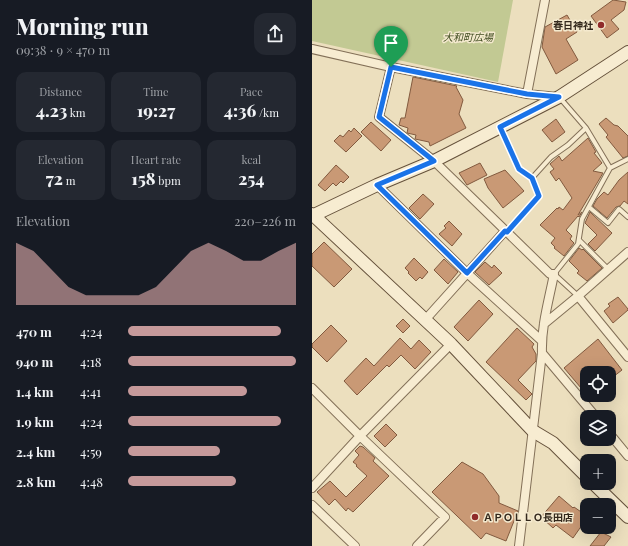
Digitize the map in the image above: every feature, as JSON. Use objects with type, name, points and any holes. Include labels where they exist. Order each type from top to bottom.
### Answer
[{"type":"street","points":[[527,94],[545,0]]},
{"type":"street","points":[[312,49],[391,67],[527,94],[559,97]]},
{"type":"street","points":[[580,470],[553,443],[533,431],[451,344],[313,215],[377,185],[434,161],[559,97],[628,52]]},
{"type":"street","points":[[391,67],[379,117],[434,161],[550,274],[554,274],[544,324],[533,431],[518,546]]},
{"type":"street","points":[[377,185],[467,273],[542,340]]},
{"type":"street","points":[[424,320],[506,232]]},
{"type":"street","points":[[544,324],[628,252]]},
{"type":"street","points":[[578,296],[628,356]]},
{"type":"street","points":[[312,488],[360,436],[451,344]]},
{"type":"street","points":[[542,353],[590,410]]},
{"type":"street","points":[[312,388],[445,517],[417,546]]},
{"type":"street","points":[[616,441],[628,456]]},
{"type":"street","points":[[600,490],[628,518]]},
{"type":"street","points":[[312,505],[354,546]]},
{"type":"lane","points":[[559,97],[586,128],[610,168]]},
{"type":"lane","points":[[500,127],[519,169],[532,178],[539,196],[506,232]]},
{"type":"lane","points":[[532,178],[550,157],[568,145],[586,128]]},
{"type":"lane","points":[[578,296],[554,274],[578,244],[582,219],[610,168],[628,159]]},
{"type":"lane","points":[[589,207],[608,223],[619,209],[628,217]]},
{"type":"lane","points":[[579,240],[608,269]]},
{"type":"green space","name":"大和町広場","points":[[312,0],[513,0],[498,82],[312,41]]},
{"type":"building","points":[[613,0],[626,2],[624,10],[611,20],[619,29],[607,38],[591,16]]},
{"type":"building","points":[[567,15],[577,32],[566,39],[578,60],[556,74],[542,47],[545,27]]},
{"type":"building","points":[[413,77],[457,86],[456,87],[463,100],[459,114],[466,128],[430,146],[429,142],[415,139],[416,135],[407,133],[408,128],[399,125],[401,118],[405,118]]},
{"type":"building","points":[[606,118],[614,125],[618,126],[628,136],[628,156],[623,158],[606,137],[608,135],[599,124]]},
{"type":"building","points":[[556,119],[565,132],[552,142],[542,130]]},
{"type":"building","points":[[371,122],[391,140],[381,151],[361,132]]},
{"type":"building","points":[[354,128],[362,136],[346,152],[334,141],[340,135],[343,137],[349,130],[351,132]]},
{"type":"building","points":[[588,138],[596,152],[594,153],[602,163],[593,171],[603,173],[578,215],[582,212],[579,217],[578,216],[566,230],[572,236],[570,239],[574,243],[564,256],[554,248],[555,247],[551,243],[555,238],[540,225],[557,208],[558,209],[559,207],[563,210],[572,198],[559,178],[556,181],[550,172],[554,169],[550,164],[559,156],[562,161]]},
{"type":"building","points":[[480,163],[487,175],[467,185],[459,173]]},
{"type":"building","points":[[336,165],[349,177],[343,183],[341,181],[336,186],[333,183],[325,191],[318,185]]},
{"type":"building","points":[[505,170],[524,191],[503,208],[488,188],[484,179]]},
{"type":"building","points":[[628,172],[628,204],[624,201],[620,206],[616,207],[607,218],[593,206],[604,192],[608,195],[619,180]]},
{"type":"building","points":[[423,194],[434,204],[420,219],[409,208]]},
{"type":"building","points":[[590,212],[612,233],[595,251],[588,244],[597,235],[585,223]]},
{"type":"building","points":[[449,221],[462,234],[452,246],[439,234],[446,228],[444,226]]},
{"type":"building","points":[[324,242],[352,269],[334,287],[312,266],[312,254]]},
{"type":"building","points":[[579,248],[582,250],[583,249],[602,268],[587,281],[577,273],[579,271],[569,261]]},
{"type":"building","points":[[414,258],[428,272],[422,279],[420,277],[416,281],[405,268]]},
{"type":"building","points":[[444,259],[458,272],[448,284],[434,270]]},
{"type":"building","points":[[485,262],[492,268],[494,265],[502,273],[489,285],[475,272]]},
{"type":"building","points":[[618,297],[628,310],[613,323],[604,311],[610,306],[608,304]]},
{"type":"building","points":[[479,300],[493,314],[468,341],[454,327]]},
{"type":"building","points":[[403,319],[410,326],[403,333],[396,326]]},
{"type":"building","points":[[331,325],[347,341],[327,362],[312,347],[312,344]]},
{"type":"building","points":[[517,328],[534,344],[532,347],[536,354],[536,361],[518,380],[532,394],[526,400],[486,362]]},
{"type":"building","points":[[400,338],[411,349],[419,340],[431,352],[415,369],[401,355],[389,367],[387,365],[357,395],[344,381],[366,358],[374,366]]},
{"type":"building","points":[[598,339],[622,370],[616,375],[616,366],[580,366],[580,387],[564,368]]},
{"type":"building","points":[[386,424],[397,435],[385,447],[374,436]]},
{"type":"building","points":[[360,446],[375,458],[373,461],[389,476],[353,512],[348,508],[346,511],[335,499],[329,505],[317,492],[330,481],[346,497],[367,476],[353,462],[359,455],[355,451]]},
{"type":"building","name":"ＡＰＯＬＬＯ長田店","points":[[462,462],[483,474],[499,496],[499,503],[518,511],[506,541],[486,533],[481,539],[432,492]]},
{"type":"building","points":[[559,496],[573,508],[574,507],[580,511],[580,528],[573,538],[556,525],[553,528],[541,517]]},
{"type":"building","points":[[599,534],[605,534],[611,537],[604,546],[590,546]]},
{"type":"place","name":"春日神社","points":[[601,25]]},
{"type":"place","name":"ＡＰＯＬＬＯ長田店","points":[[475,517]]},
{"type":"route","points":[[391,67],[527,94],[559,97],[500,127],[519,169],[532,178],[539,196],[507,232],[505,231],[467,273],[377,185],[434,161],[379,117],[391,67]]}]
